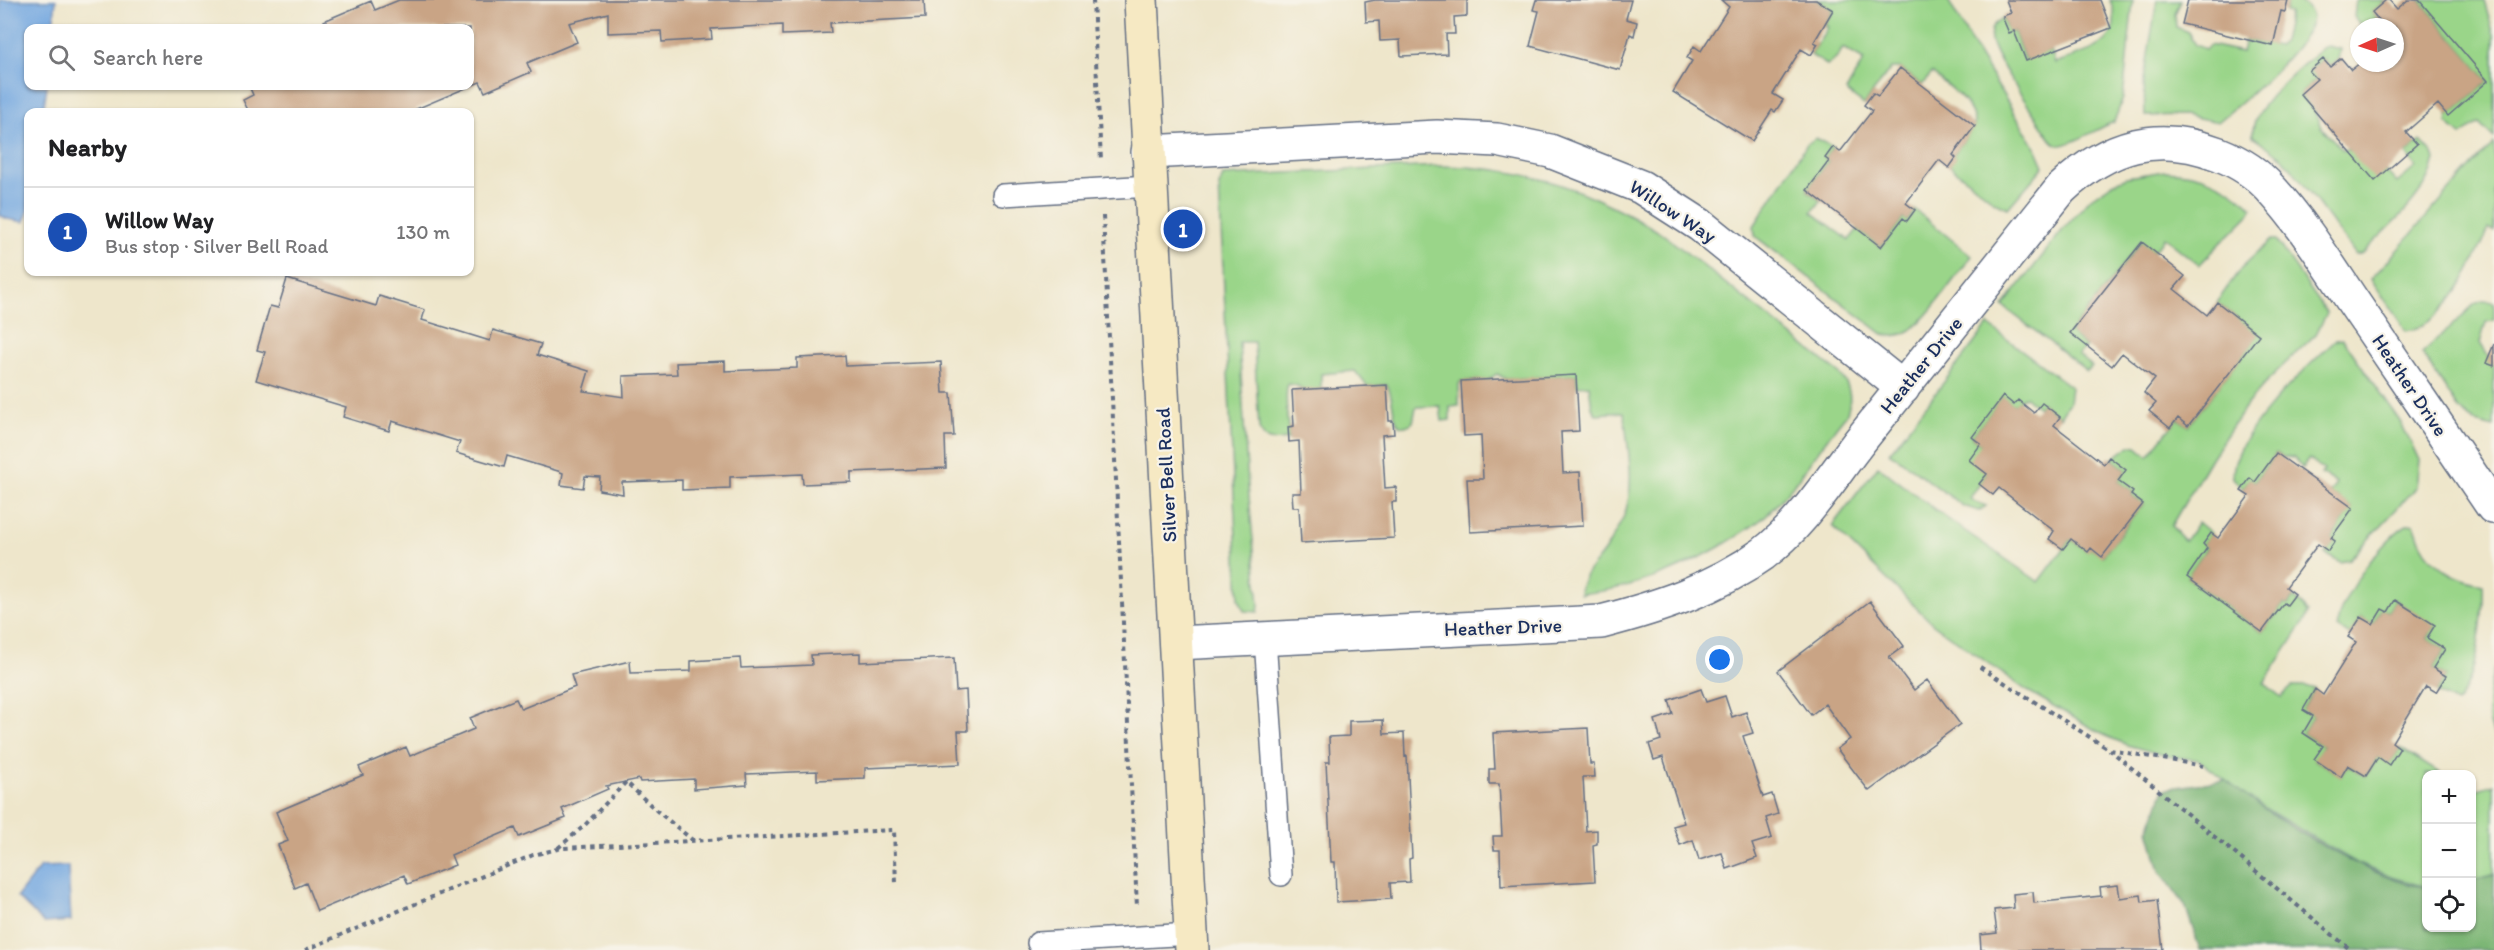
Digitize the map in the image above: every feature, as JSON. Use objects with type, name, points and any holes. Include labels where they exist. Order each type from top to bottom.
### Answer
[{"type":"street","name":"Silver Bell Road","points":[[1141,0],[1192,942]]},
{"type":"street","name":"Willow Way","points":[[1148,152],[1437,137],[1497,140],[1550,151],[1641,187],[1700,225],[1903,387]]},
{"type":"street","name":"Heather Drive","points":[[1176,643],[1601,622],[1629,616],[1704,589],[1738,571],[1765,552],[1793,526],[2061,189],[2080,172],[2108,156],[2132,146],[2166,141],[2190,145],[2231,159],[2253,172],[2271,188],[2311,241],[2493,507]]},
{"type":"lane","points":[[1003,195],[1150,186]]},
{"type":"lane","points":[[1265,639],[1281,875]]},
{"type":"lane","points":[[1038,943],[1139,937],[1192,942]]},
{"type":"path","points":[[1093,0],[1139,937]]},
{"type":"path","points":[[1980,667],[2110,750],[2351,950]]},
{"type":"path","points":[[2110,750],[2204,766]]},
{"type":"path","points":[[557,849],[584,826],[626,782],[695,842]]},
{"type":"path","points":[[305,950],[532,855],[557,849],[894,830],[896,884]]},
{"type":"green space","points":[[1816,0],[1948,0],[2037,150],[2044,166],[2008,208],[1995,202],[1950,166],[1953,155],[1974,126],[1973,118],[1966,103],[1932,73],[1922,85],[1900,68],[1891,68],[1864,105],[1846,91],[1864,60],[1843,48],[1836,59],[1827,65],[1811,55],[1828,27],[1825,24],[1833,10]]},
{"type":"green space","points":[[2110,0],[2133,0],[2123,98],[2114,122],[2070,143],[2060,145],[2050,138],[2007,73],[1994,49],[1991,30],[1997,22],[2003,19],[2009,33],[2014,31],[2025,60],[2051,51],[2055,63],[2092,50],[2109,37],[2114,27]]},
{"type":"green space","points":[[2157,0],[2181,0],[2175,14],[2176,27],[2188,32],[2195,45],[2205,49],[2210,45],[2242,52],[2245,40],[2279,46],[2283,41],[2290,13],[2285,12],[2288,0],[2304,5],[2310,11],[2312,19],[2307,31],[2286,60],[2257,89],[2218,122],[2184,115],[2145,116],[2144,79]]},
{"type":"green space","points":[[2356,0],[2386,0],[2372,12],[2377,18],[2354,17]]},
{"type":"green space","points":[[2419,0],[2484,0],[2494,35],[2494,138],[2479,123],[2461,135],[2447,123],[2448,116],[2488,81]]},
{"type":"green space","points":[[2328,46],[2340,49],[2338,60],[2330,67],[2323,59],[2309,70],[2317,79],[2300,94],[2313,108],[2321,127],[2343,150],[2347,149],[2386,171],[2397,183],[2416,167],[2406,154],[2421,141],[2433,154],[2435,160],[2431,174],[2415,199],[2363,253],[2356,255],[2293,170],[2280,156],[2253,136],[2254,125],[2259,113],[2278,88],[2322,48]]},
{"type":"green space","points":[[1816,138],[1833,147],[1825,158],[1829,161],[1807,190],[1821,201],[1812,212],[1849,240],[1858,229],[1881,247],[1903,218],[1907,221],[1915,210],[1972,256],[1926,316],[1908,332],[1894,336],[1884,335],[1755,236],[1754,226],[1807,144]]},
{"type":"green space","points":[[2494,143],[2494,231],[2489,229],[2467,274],[2447,305],[2421,326],[2406,331],[2371,279]]},
{"type":"green space","points":[[1441,166],[1502,171],[1558,184],[1611,205],[1664,235],[1839,373],[1849,392],[1846,415],[1786,494],[1763,518],[1748,529],[1704,555],[1653,578],[1618,588],[1580,594],[1586,575],[1607,547],[1623,518],[1627,506],[1630,479],[1624,412],[1596,414],[1592,408],[1589,385],[1577,386],[1576,375],[1506,379],[1497,374],[1488,380],[1461,381],[1459,406],[1450,407],[1450,420],[1442,421],[1440,406],[1416,407],[1413,422],[1405,426],[1400,425],[1397,421],[1387,385],[1367,386],[1355,371],[1321,374],[1321,389],[1303,390],[1298,386],[1288,384],[1286,402],[1289,439],[1271,440],[1265,437],[1259,429],[1254,342],[1239,342],[1248,486],[1259,605],[1258,612],[1244,611],[1239,599],[1219,186],[1223,176]]},
{"type":"green space","points":[[2165,171],[2190,174],[2213,181],[2233,192],[2253,208],[2248,216],[2199,265],[2164,237],[2154,251],[2141,242],[2070,333],[2086,346],[2078,355],[2092,366],[2087,371],[2003,306],[2065,227],[2091,198],[2113,183],[2127,177]]},
{"type":"green space","points":[[2271,240],[2276,240],[2327,313],[2316,334],[2269,379],[2248,403],[2211,458],[2171,526],[2185,541],[2198,522],[2211,533],[2203,544],[2207,548],[2187,577],[2262,632],[2284,603],[2288,605],[2293,597],[2305,608],[2308,613],[2305,621],[2264,683],[2281,697],[2293,686],[2315,689],[2303,709],[2313,716],[2303,733],[2323,746],[2315,760],[2341,776],[2348,765],[2366,776],[2378,757],[2389,764],[2400,748],[2435,770],[2422,770],[2422,886],[2391,877],[2357,863],[2248,798],[2199,760],[2167,756],[2127,745],[2102,734],[2026,690],[1933,624],[1832,526],[1878,466],[1942,515],[2039,582],[2071,539],[2087,551],[2091,548],[2103,556],[2143,504],[2131,495],[2133,492],[2118,481],[2126,470],[2112,459],[2129,446],[2137,447],[2148,456],[2178,418],[2188,426],[2258,335],[2217,302],[2241,268]]},
{"type":"green space","points":[[2482,301],[2494,302],[2494,320],[2486,322],[2480,343],[2494,366],[2494,427],[2475,422],[2458,408],[2422,353],[2475,304]]},
{"type":"green space","points":[[1988,325],[2071,387],[2069,402],[2060,417],[2042,403],[2038,408],[2026,397],[2014,405],[2003,397],[1972,437],[1981,444],[1987,474],[1970,498],[1986,506],[1979,511],[1963,506],[1890,452]]},
{"type":"green space","points":[[2343,339],[2401,423],[2419,460],[2416,488],[2349,560],[2340,562],[2325,553],[2335,541],[2331,538],[2352,508],[2330,492],[2336,483],[2321,474],[2324,470],[2309,459],[2302,468],[2294,458],[2283,457],[2276,453],[2255,482],[2250,479],[2243,488],[2233,478],[2236,461],[2244,442],[2257,423],[2307,367],[2336,340]]},
{"type":"green space","points":[[2409,524],[2414,525],[2426,551],[2439,565],[2455,576],[2483,584],[2478,647],[2474,665],[2463,694],[2456,703],[2436,692],[2446,676],[2433,668],[2445,649],[2427,638],[2434,626],[2395,600],[2388,612],[2382,609],[2373,624],[2361,617],[2350,635],[2338,627],[2344,602],[2364,570],[2388,541]]},
{"type":"green space","points":[[2494,667],[2492,684],[2494,735],[2488,710]]},
{"type":"green space","points":[[2225,780],[2321,845],[2377,873],[2422,886],[2422,932],[2476,932],[2476,879],[2494,875],[2494,950],[2200,950],[2185,905],[2160,871],[2149,830],[2164,789]]},
{"type":"green space","points":[[2494,784],[2494,875],[2476,879],[2476,824],[2476,790]]},
{"type":"water","points":[[0,0],[56,0],[53,24],[24,24],[24,90],[46,90],[44,108],[24,108],[24,222],[7,219],[0,215]]},
{"type":"water","points":[[68,866],[71,921],[44,923],[17,897],[40,867]]},
{"type":"building","points":[[399,0],[924,0],[925,18],[830,23],[831,33],[782,35],[782,25],[711,29],[712,39],[662,42],[661,31],[608,33],[608,13],[569,23],[577,42],[527,63],[531,72],[485,92],[480,82],[474,85],[474,24],[325,24],[324,21],[371,1],[375,10]]},
{"type":"building","points":[[1375,0],[1467,0],[1467,16],[1454,17],[1455,34],[1446,34],[1447,54],[1401,56],[1400,40],[1380,41],[1379,21],[1366,22],[1365,2]]},
{"type":"building","points":[[1536,0],[1631,0],[1626,19],[1637,22],[1634,36],[1630,34],[1620,70],[1530,46],[1539,11],[1533,10]]},
{"type":"building","points":[[1721,0],[1816,0],[1833,10],[1814,42],[1818,44],[1811,55],[1801,49],[1773,94],[1783,100],[1775,112],[1772,110],[1752,141],[1673,92],[1692,61],[1687,58],[1694,46],[1701,51],[1729,7]]},
{"type":"building","points":[[2006,0],[2100,0],[2111,28],[2026,61],[2014,31],[2009,33],[2003,19],[2003,16],[2011,13]]},
{"type":"building","points":[[2188,0],[2288,0],[2285,12],[2281,11],[2273,46],[2182,24]]},
{"type":"building","points":[[2386,0],[2389,0],[2397,9],[2408,0],[2419,0],[2488,81],[2448,116],[2438,104],[2406,132],[2417,144],[2375,181],[2300,94],[2317,79],[2309,71],[2323,59],[2330,67],[2341,58],[2350,72],[2404,72],[2404,18],[2377,18],[2372,12]]},
{"type":"building","points":[[1900,68],[1975,126],[1953,155],[1956,158],[1949,168],[1939,160],[1906,203],[1915,210],[1907,221],[1903,218],[1881,247],[1807,190],[1829,161],[1825,158],[1833,147],[1840,152],[1872,111],[1864,105],[1873,93],[1878,96]]},
{"type":"building","points":[[251,90],[461,90],[418,108],[247,108],[243,100],[253,95]]},
{"type":"building","points":[[2142,242],[2185,276],[2174,289],[2207,315],[2217,302],[2259,335],[2188,426],[2178,418],[2170,428],[2149,411],[2156,403],[2144,393],[2155,379],[2122,353],[2112,366],[2070,333]]},
{"type":"building","points":[[287,279],[376,306],[379,296],[425,310],[422,320],[490,341],[493,330],[541,344],[537,355],[589,371],[583,391],[624,397],[623,376],[677,374],[676,363],[725,361],[725,371],[797,368],[797,358],[845,356],[846,366],[941,362],[943,393],[951,393],[954,436],[945,436],[946,468],[851,472],[851,482],[803,484],[802,474],[730,477],[730,488],[682,490],[682,480],[622,482],[623,494],[599,490],[600,477],[585,476],[583,488],[561,485],[563,473],[558,471],[507,456],[504,467],[456,453],[460,442],[392,421],[389,431],[343,417],[346,407],[256,380],[265,352],[257,350],[270,306],[278,308]]},
{"type":"building","points":[[2494,344],[2494,366],[2486,363]]},
{"type":"building","points":[[1576,375],[1579,431],[1561,432],[1563,473],[1580,472],[1583,526],[1470,532],[1467,479],[1483,479],[1481,435],[1464,436],[1461,381]]},
{"type":"building","points":[[1387,385],[1389,421],[1393,421],[1394,434],[1382,435],[1385,488],[1396,487],[1396,502],[1392,502],[1394,538],[1301,543],[1299,507],[1293,507],[1292,493],[1301,493],[1299,441],[1289,442],[1288,427],[1294,426],[1292,390]]},
{"type":"building","points":[[2003,396],[2014,405],[2018,400],[2034,413],[2042,403],[2060,417],[2054,425],[2104,464],[2109,457],[2126,470],[2118,481],[2133,492],[2131,495],[2143,504],[2102,557],[2091,548],[2088,552],[2071,539],[2063,549],[2049,539],[2054,531],[1999,488],[1993,495],[1979,484],[1987,474],[1969,460],[1981,444],[1972,437]]},
{"type":"building","points":[[2276,453],[2353,508],[2331,538],[2335,541],[2328,551],[2318,544],[2286,587],[2295,594],[2287,605],[2284,603],[2262,632],[2187,577],[2207,548],[2203,544],[2211,533],[2218,538],[2249,496],[2241,491],[2250,478],[2255,482]]},
{"type":"building","points":[[2395,600],[2435,625],[2427,638],[2445,649],[2433,668],[2446,676],[2436,692],[2426,686],[2392,742],[2400,748],[2389,765],[2378,757],[2366,776],[2348,765],[2341,777],[2314,759],[2323,746],[2303,733],[2313,716],[2303,710],[2315,689],[2323,695],[2356,642],[2348,637],[2361,617],[2373,624],[2382,609],[2388,612]]},
{"type":"building","points":[[1870,601],[1904,646],[1889,657],[1914,690],[1927,680],[1960,724],[1869,791],[1837,749],[1850,739],[1825,704],[1811,715],[1778,671]]},
{"type":"building","points":[[860,653],[860,662],[954,658],[956,691],[966,690],[968,731],[958,731],[960,764],[865,768],[865,778],[817,780],[817,771],[746,774],[747,785],[694,789],[694,779],[640,782],[639,779],[606,786],[608,789],[562,809],[566,818],[519,837],[515,828],[451,855],[455,865],[408,884],[404,875],[317,911],[306,883],[295,888],[278,845],[288,841],[276,812],[363,775],[359,767],[406,747],[410,756],[474,729],[470,718],[516,699],[521,709],[575,687],[571,675],[630,661],[631,673],[691,671],[691,661],[740,658],[741,668],[812,665],[811,655]]},
{"type":"building","points":[[1701,689],[1706,702],[1725,696],[1732,717],[1746,712],[1753,733],[1743,736],[1763,797],[1772,794],[1778,814],[1766,818],[1772,838],[1752,844],[1757,858],[1727,869],[1722,853],[1699,860],[1693,840],[1680,845],[1673,826],[1684,823],[1663,757],[1654,760],[1649,744],[1661,740],[1655,720],[1673,714],[1669,700]]},
{"type":"building","points":[[1383,720],[1384,734],[1404,733],[1412,858],[1409,859],[1410,882],[1390,883],[1391,899],[1336,902],[1335,862],[1331,862],[1326,762],[1330,762],[1329,737],[1349,736],[1349,721]]},
{"type":"building","points":[[1588,728],[1590,764],[1594,764],[1595,777],[1583,777],[1586,831],[1597,830],[1597,844],[1593,845],[1595,881],[1501,886],[1500,850],[1494,850],[1493,836],[1502,836],[1499,784],[1489,784],[1489,769],[1495,769],[1493,733]]},
{"type":"building","points":[[2118,885],[2120,898],[2141,895],[2142,902],[2157,900],[2163,950],[1981,950],[1980,935],[1997,933],[1994,910],[2014,908],[2013,894],[2033,892],[2034,903],[2101,896],[2100,887]]},
{"type":"place","name":"Willow Way","points":[[1183,229]]}]
